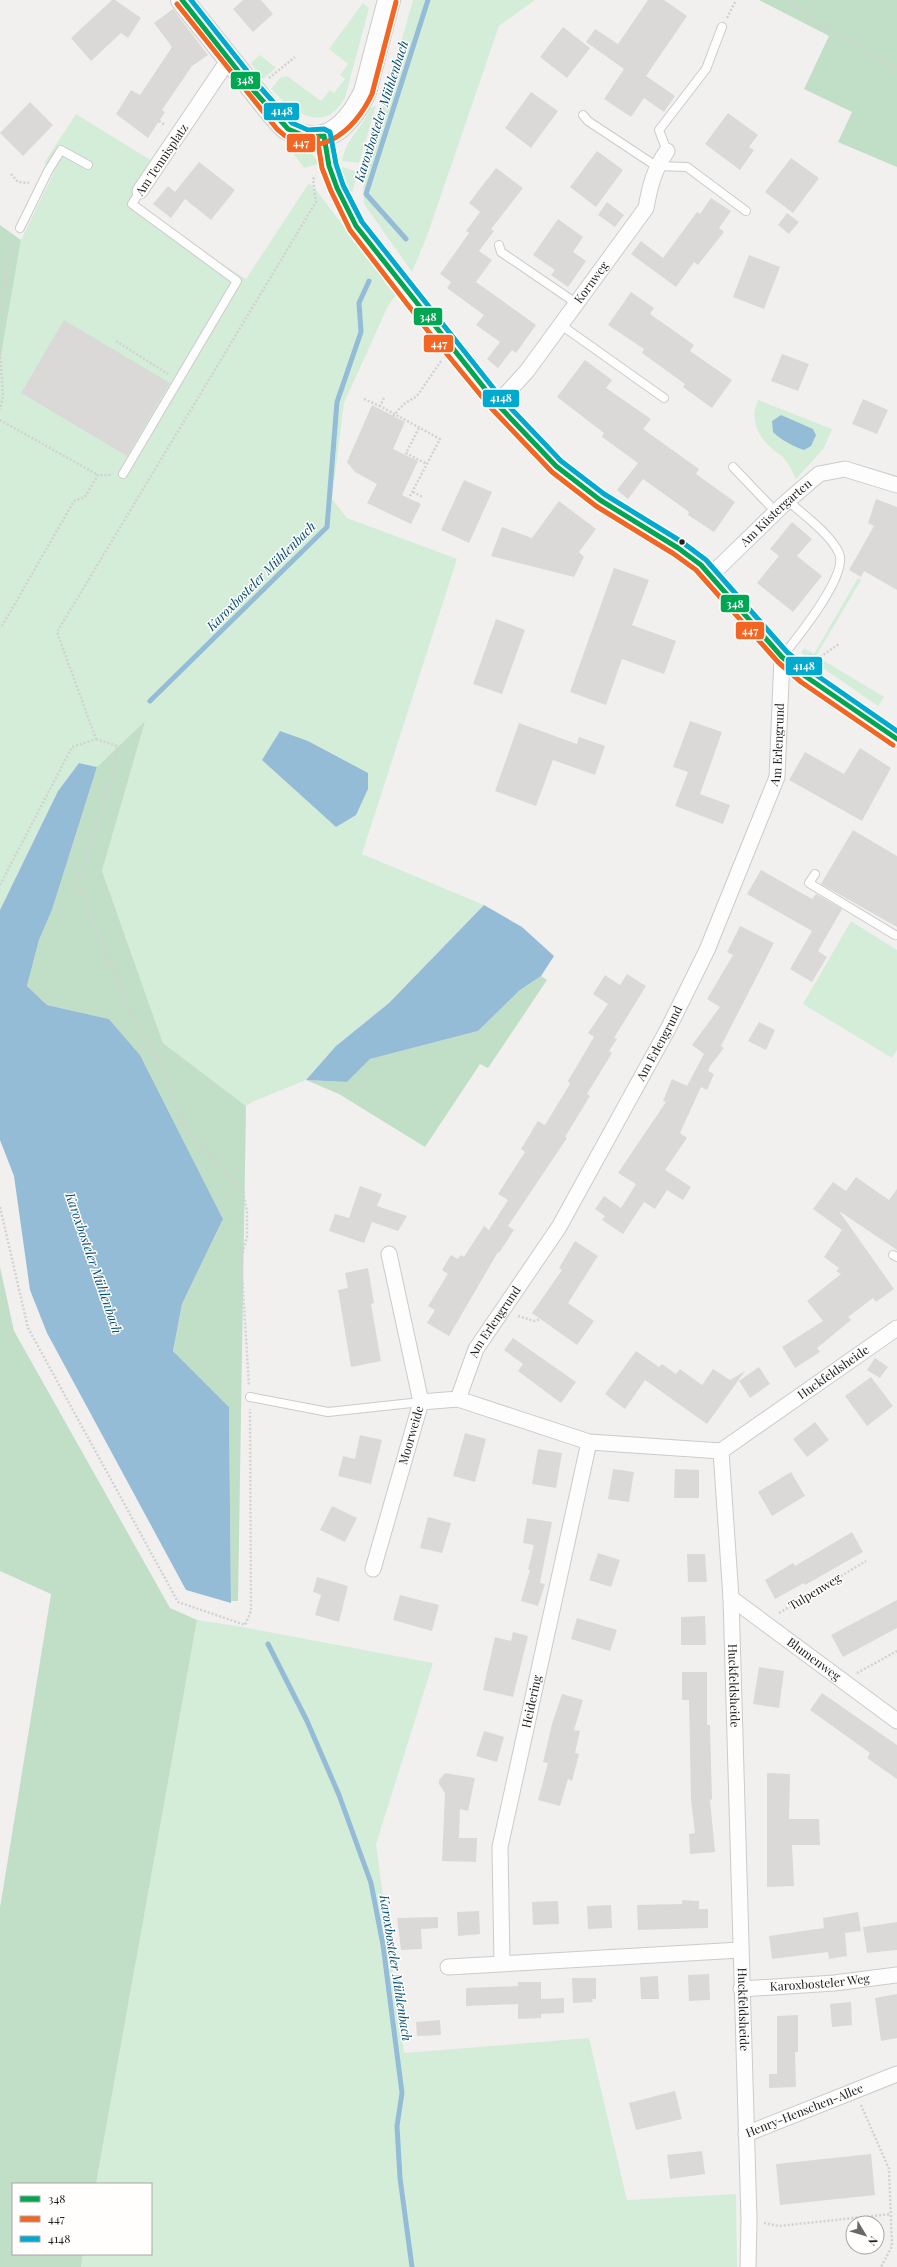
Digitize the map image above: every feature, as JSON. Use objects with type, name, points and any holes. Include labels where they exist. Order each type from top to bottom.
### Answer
[{"type":"street","points":[[182,0],[254,91],[288,129],[307,137],[324,136],[343,126],[358,106],[365,92],[389,0]]},
{"type":"street","name":"Am Tennisplatz","points":[[140,191],[229,59]]},
{"type":"street","points":[[324,136],[329,166],[342,200],[356,226],[450,347],[497,404],[556,466],[600,500],[678,548],[711,575],[782,657],[805,676],[897,739]]},
{"type":"street","name":"Kornweg","points":[[497,404],[527,371],[646,208],[649,188],[656,166],[667,151]]},
{"type":"street","name":"Am Küstergarten","points":[[711,575],[776,512],[819,474],[845,469],[897,485]]},
{"type":"street","name":"Am Erlengrund","points":[[458,1399],[476,1349],[559,1227],[669,1027],[707,950],[778,777],[782,657]]},
{"type":"street","name":"Moorweide","points":[[373,1569],[422,1402],[389,1254]]},
{"type":"street","name":"Huckfeldsheide","points":[[746,2134],[731,1598],[721,1451],[897,1328]]},
{"type":"street","points":[[422,1402],[458,1399],[589,1442],[721,1451]]},
{"type":"street","name":"Heidering","points":[[502,1963],[500,1847],[589,1442]]},
{"type":"street","name":"Blumenweg","points":[[731,1598],[897,1721]]},
{"type":"street","points":[[448,1967],[740,1950]]},
{"type":"street","name":"Karoxbosteler Weg","points":[[741,1989],[834,1983],[897,1975]]},
{"type":"street","name":"Henry-Henschen-Allee","points":[[748,2267],[749,2220],[746,2134],[855,2092],[897,2074]]},
{"type":"lane","points":[[667,151],[659,130],[706,69],[722,28]]},
{"type":"lane","points":[[583,115],[588,121],[656,166],[687,167],[746,211]]},
{"type":"lane","points":[[20,228],[40,187],[61,150],[88,165]]},
{"type":"lane","name":"Am Tennisplatz","points":[[140,191],[132,204],[227,272],[237,281],[179,381]]},
{"type":"lane","points":[[499,245],[501,252],[576,303]]},
{"type":"lane","points":[[560,325],[664,398]]},
{"type":"lane","points":[[123,474],[179,381]]},
{"type":"lane","points":[[733,467],[776,512]]},
{"type":"lane","points":[[782,657],[804,629],[830,589],[841,568],[840,554],[832,543],[788,501]]},
{"type":"lane","points":[[816,874],[809,884],[895,935]]},
{"type":"lane","points":[[250,1397],[328,1412],[422,1402]]},
{"type":"path","points":[[722,28],[736,0]]},
{"type":"path","points":[[789,0],[806,16],[897,69]]},
{"type":"path","points":[[254,91],[295,57]]},
{"type":"path","points":[[96,739],[57,632],[316,202],[313,179],[329,166]]},
{"type":"path","points":[[11,174],[18,182],[25,181],[40,187]]},
{"type":"path","points":[[0,309],[11,250],[20,228]]},
{"type":"path","points":[[116,341],[179,381]]},
{"type":"path","points":[[394,415],[404,404],[417,396],[450,347]]},
{"type":"path","points":[[0,349],[3,396],[0,410]]},
{"type":"path","points":[[380,406],[384,398]]},
{"type":"path","points":[[364,399],[380,406],[440,440],[410,498]]},
{"type":"path","points":[[0,420],[98,475],[123,474]]},
{"type":"path","points":[[419,428],[406,454],[427,464]]},
{"type":"path","points":[[2,626],[74,501],[85,497],[98,475]]},
{"type":"path","points":[[413,492],[423,497]]},
{"type":"path","points":[[805,676],[820,657],[839,644]]},
{"type":"path","points":[[0,884],[72,747],[96,739],[117,746],[117,762],[78,884],[130,1012],[158,1059],[187,1132],[243,1191],[247,1212],[247,1237],[241,1258],[250,1397],[251,1611],[245,1625],[178,1602],[28,1328],[0,1207]]},
{"type":"path","points":[[502,1310],[534,1320],[541,1319]]},
{"type":"path","name":"Tulpenweg","points":[[764,1622],[866,1561]]},
{"type":"path","points":[[843,1681],[897,1651]]},
{"type":"path","points":[[855,2092],[889,2169],[892,2246],[881,2267]]},
{"type":"path","points":[[779,2226],[891,2214]]},
{"type":"green space","points":[[413,0],[535,0],[499,26],[427,236],[412,272],[364,204],[363,177]]},
{"type":"green space","points":[[759,0],[897,0],[897,167],[838,142],[852,112],[804,89],[829,36]]},
{"type":"green space","points":[[363,3],[369,8],[345,98],[336,109],[327,116],[317,118],[298,112],[271,89],[280,78],[287,76],[321,101],[330,90],[334,93],[345,79],[340,75],[348,64],[329,49]]},
{"type":"green space","points":[[260,55],[276,68],[263,79],[251,63]]},
{"type":"green space","points":[[376,106],[359,163],[342,161],[347,146],[363,122],[370,108]]},
{"type":"green space","points":[[76,114],[157,164],[132,202],[200,250],[246,279],[309,183],[316,190],[396,295],[388,306],[344,403],[332,499],[347,518],[457,559],[362,854],[484,905],[389,1003],[336,1046],[306,1080],[252,1102],[246,1106],[163,1043],[102,871],[144,722],[97,767],[79,763],[58,791],[0,910],[0,361],[21,240],[56,168],[44,163]]},
{"type":"green space","points":[[282,138],[304,147],[313,154],[319,164],[304,168]]},
{"type":"green space","points":[[342,167],[358,172],[352,193],[352,204],[345,186]]},
{"type":"green space","points":[[0,225],[21,240],[0,361]]},
{"type":"green space","points":[[758,400],[832,429],[824,448],[796,479],[789,465],[782,456],[767,444],[758,431],[755,408]]},
{"type":"green space","points":[[858,578],[861,580],[816,656],[884,697],[878,706],[801,653],[804,648],[814,654]]},
{"type":"green space","points":[[145,721],[102,871],[163,1043],[246,1106],[238,1601],[231,1601],[229,1407],[173,1351],[182,1304],[223,1219],[140,1055],[109,1019],[47,1005],[27,986],[39,940],[52,910],[97,767]]},
{"type":"green space","points":[[851,921],[897,950],[897,1050],[892,1058],[803,1004]]},
{"type":"green space","points":[[541,976],[547,980],[488,1068],[480,1064],[425,1147],[339,1094],[306,1080],[347,1082],[370,1059],[478,1031],[520,990]]},
{"type":"green space","points":[[0,1267],[14,1331],[170,1608],[197,1620],[96,2183],[12,2183],[12,2255],[83,2255],[81,2267],[0,2267],[0,1908],[51,1594],[0,1571]]},
{"type":"green space","points":[[197,1620],[237,1626],[433,1663],[376,1844],[404,2053],[589,2038],[627,2200],[736,2194],[737,2267],[81,2267],[83,2255],[152,2255],[152,2183],[96,2183]]},
{"type":"water","points":[[781,415],[813,429],[816,435],[811,446],[804,450],[780,438],[773,432],[772,421]]},
{"type":"water","points":[[280,731],[308,741],[368,773],[368,789],[356,815],[336,827],[262,760]]},
{"type":"water","points":[[79,763],[97,767],[52,910],[39,940],[27,986],[47,1005],[109,1019],[140,1055],[223,1219],[182,1304],[173,1351],[229,1407],[231,1603],[186,1590],[47,1333],[30,1290],[14,1176],[0,1140],[0,910],[58,791]]},
{"type":"water","points":[[484,905],[522,927],[554,956],[541,976],[520,990],[478,1031],[370,1059],[347,1082],[306,1080],[336,1046],[389,1003]]},
{"type":"building","points":[[112,0],[115,0],[141,18],[128,38],[121,33],[91,61],[71,38]]},
{"type":"building","points":[[243,0],[261,0],[273,14],[253,32],[233,9]]},
{"type":"building","points":[[648,0],[664,0],[687,16],[646,76],[675,96],[664,112],[644,98],[631,117],[604,99],[624,69],[586,42],[595,29],[618,44]]},
{"type":"building","points":[[173,9],[208,55],[192,66],[162,110],[165,112],[148,138],[116,114],[131,90],[140,95],[172,47],[154,23]]},
{"type":"building","points":[[563,27],[590,48],[567,78],[540,57]]},
{"type":"building","points":[[531,92],[558,111],[531,148],[505,128]]},
{"type":"building","points":[[30,102],[53,125],[23,156],[0,133]]},
{"type":"building","points":[[728,113],[758,135],[749,147],[754,150],[740,170],[705,144]]},
{"type":"building","points":[[597,151],[623,170],[596,207],[570,187]]},
{"type":"building","points":[[791,158],[819,178],[793,213],[765,192]]},
{"type":"building","points":[[199,162],[235,190],[211,220],[185,199],[171,218],[153,204],[168,186],[175,192]]},
{"type":"building","points":[[496,168],[523,188],[491,229],[494,231],[479,251],[492,260],[476,282],[536,325],[516,353],[512,350],[498,368],[487,359],[500,342],[476,325],[484,315],[447,288],[451,282],[440,274],[469,233],[466,231],[480,212],[469,203]]},
{"type":"building","points":[[711,198],[731,211],[719,228],[724,232],[698,265],[694,262],[676,287],[631,254],[641,241],[663,258],[697,212],[700,214]]},
{"type":"building","points":[[607,202],[624,215],[615,227],[598,215]]},
{"type":"building","points":[[787,213],[799,222],[789,234],[778,225]]},
{"type":"building","points":[[558,219],[583,237],[573,252],[586,261],[568,287],[551,275],[555,270],[533,255]]},
{"type":"building","points":[[749,255],[780,267],[764,309],[733,297]]},
{"type":"building","points":[[631,292],[654,308],[650,314],[694,345],[690,351],[732,380],[712,408],[683,387],[685,384],[642,353],[644,349],[608,325]]},
{"type":"building","points":[[64,320],[170,383],[127,456],[21,393]]},
{"type":"building","points":[[782,354],[809,364],[798,391],[771,381]]},
{"type":"building","points":[[585,360],[612,380],[606,388],[651,419],[643,429],[699,469],[696,474],[735,502],[714,532],[688,515],[689,512],[643,479],[628,499],[617,490],[638,463],[602,437],[604,433],[557,397]]},
{"type":"building","points":[[863,399],[888,410],[877,434],[852,424]]},
{"type":"building","points":[[372,405],[405,422],[393,449],[418,461],[402,495],[421,504],[411,524],[367,503],[377,484],[355,472],[347,462]]},
{"type":"building","points":[[464,480],[492,492],[469,543],[441,530]]},
{"type":"building","points":[[876,499],[897,507],[897,590],[864,571],[861,577],[849,570],[874,526],[868,523]]},
{"type":"building","points":[[559,501],[596,529],[579,552],[584,557],[574,577],[491,556],[502,527],[532,538]]},
{"type":"building","points":[[792,522],[812,539],[797,556],[822,576],[793,612],[757,583],[779,556],[770,549]]},
{"type":"building","points":[[614,568],[649,580],[632,625],[676,641],[664,674],[622,659],[606,705],[570,692]]},
{"type":"building","points":[[496,619],[525,630],[502,694],[473,684]]},
{"type":"building","points":[[690,721],[722,732],[700,794],[730,805],[723,824],[675,806],[688,772],[673,767]]},
{"type":"building","points":[[519,723],[577,744],[579,737],[605,746],[595,775],[553,760],[536,806],[495,791]]},
{"type":"building","points":[[860,748],[891,768],[862,821],[789,780],[805,752],[844,774]]},
{"type":"building","points":[[853,830],[897,856],[897,927],[821,884]]},
{"type":"building","points":[[761,870],[812,899],[816,894],[842,909],[818,951],[827,957],[812,982],[790,969],[812,931],[747,894]]},
{"type":"building","points":[[740,926],[774,943],[721,1046],[724,1048],[710,1066],[708,1071],[714,1074],[707,1090],[701,1087],[680,1133],[687,1138],[665,1170],[691,1187],[683,1200],[667,1190],[655,1209],[644,1202],[623,1234],[602,1220],[605,1216],[595,1209],[604,1196],[621,1208],[636,1184],[618,1173],[666,1102],[663,1101],[672,1079],[687,1086],[704,1054],[692,1045],[720,1007],[707,999],[733,955],[727,952]]},
{"type":"building","points":[[627,974],[646,986],[614,1038],[617,1039],[609,1051],[612,1053],[587,1094],[590,1096],[565,1137],[567,1138],[508,1226],[514,1230],[499,1253],[498,1252],[449,1336],[427,1323],[435,1310],[428,1306],[448,1274],[442,1270],[451,1255],[458,1259],[461,1255],[464,1257],[484,1226],[489,1230],[508,1200],[498,1194],[525,1152],[521,1149],[538,1121],[545,1125],[570,1084],[568,1081],[594,1037],[588,1033],[608,1004],[593,994],[605,975],[620,985]]},
{"type":"building","points":[[759,1022],[775,1030],[766,1050],[748,1041]]},
{"type":"building","points":[[856,1177],[889,1200],[897,1189],[897,1250],[839,1211],[894,1289],[876,1302],[873,1298],[848,1317],[851,1320],[817,1348],[820,1352],[795,1368],[782,1347],[823,1321],[807,1301],[841,1274],[836,1271],[839,1268],[824,1257],[842,1230],[813,1209],[833,1182],[846,1191]]},
{"type":"building","points":[[360,1186],[382,1194],[377,1206],[407,1216],[398,1231],[372,1222],[364,1243],[329,1231],[335,1214],[349,1218]]},
{"type":"building","points":[[575,1241],[598,1256],[568,1303],[594,1321],[577,1345],[532,1313],[562,1270],[559,1268]]},
{"type":"building","points":[[368,1268],[374,1303],[371,1304],[381,1361],[351,1367],[338,1290],[348,1288],[345,1273]]},
{"type":"building","points":[[513,1338],[576,1382],[561,1403],[518,1371],[523,1364],[504,1350]]},
{"type":"building","points":[[636,1351],[659,1367],[662,1364],[676,1374],[680,1369],[702,1385],[713,1369],[730,1380],[745,1371],[707,1424],[645,1380],[625,1409],[605,1394]]},
{"type":"building","points":[[875,1358],[888,1367],[880,1378],[867,1370]]},
{"type":"building","points":[[759,1367],[770,1384],[750,1398],[739,1381]]},
{"type":"building","points":[[871,1377],[893,1406],[867,1426],[845,1396]]},
{"type":"building","points":[[815,1422],[829,1440],[807,1457],[793,1439]]},
{"type":"building","points":[[465,1433],[486,1439],[475,1482],[453,1476]]},
{"type":"building","points":[[360,1435],[382,1440],[371,1484],[338,1476],[343,1456],[355,1459]]},
{"type":"building","points":[[538,1449],[562,1453],[556,1488],[532,1484]]},
{"type":"building","points":[[613,1469],[634,1472],[629,1502],[608,1499]]},
{"type":"building","points":[[675,1469],[699,1470],[699,1498],[674,1498]]},
{"type":"building","points":[[791,1472],[805,1496],[772,1516],[758,1492]]},
{"type":"building","points":[[332,1506],[357,1518],[345,1542],[320,1530]]},
{"type":"building","points":[[428,1517],[451,1523],[442,1553],[420,1548]]},
{"type":"building","points":[[527,1518],[552,1522],[540,1583],[545,1584],[538,1606],[521,1601],[530,1570],[528,1570],[534,1545],[523,1543]]},
{"type":"building","points":[[852,1532],[863,1552],[805,1585],[804,1583],[775,1599],[765,1580],[793,1563],[795,1566]]},
{"type":"building","points":[[598,1553],[620,1560],[611,1587],[589,1580]]},
{"type":"building","points":[[687,1554],[705,1554],[707,1582],[688,1582]]},
{"type":"building","points":[[317,1577],[348,1586],[339,1622],[315,1615],[321,1595],[313,1592]]},
{"type":"building","points":[[400,1595],[439,1605],[432,1631],[393,1620]]},
{"type":"building","points":[[897,1600],[897,1628],[843,1657],[831,1635]]},
{"type":"building","points":[[705,1616],[706,1645],[681,1645],[681,1617]]},
{"type":"building","points":[[577,1618],[617,1630],[610,1651],[571,1639]]},
{"type":"building","points":[[513,1632],[528,1636],[513,1697],[483,1690],[495,1637],[511,1641]]},
{"type":"building","points":[[759,1667],[784,1671],[779,1708],[753,1704]]},
{"type":"building","points":[[682,1672],[707,1672],[707,1725],[710,1725],[712,1799],[710,1800],[715,1852],[690,1854],[689,1834],[695,1833],[691,1800],[689,1700],[682,1700]]},
{"type":"building","points":[[822,1693],[897,1745],[897,1779],[867,1758],[870,1753],[810,1710]]},
{"type":"building","points":[[562,1694],[583,1700],[574,1730],[580,1731],[575,1753],[579,1754],[572,1781],[568,1779],[560,1806],[538,1800],[548,1763],[543,1762],[552,1724]]},
{"type":"building","points":[[484,1731],[504,1737],[497,1762],[476,1756]]},
{"type":"building","points":[[445,1773],[475,1778],[468,1811],[460,1809],[459,1838],[477,1838],[476,1862],[442,1861],[445,1793],[439,1784],[439,1780]]},
{"type":"building","points":[[767,1773],[790,1774],[789,1819],[819,1819],[820,1845],[792,1845],[794,1886],[767,1887]]},
{"type":"building","points":[[682,1900],[699,1901],[699,1909],[708,1909],[708,1928],[638,1930],[637,1905],[682,1904]]},
{"type":"building","points":[[558,1901],[559,1924],[533,1925],[532,1902]]},
{"type":"building","points":[[611,1905],[612,1928],[588,1929],[587,1906]]},
{"type":"building","points":[[479,1911],[480,1934],[458,1936],[457,1912]]},
{"type":"building","points":[[858,1912],[861,1931],[845,1933],[847,1956],[829,1959],[828,1952],[772,1959],[769,1936],[824,1928],[823,1918]]},
{"type":"building","points":[[438,1917],[438,1928],[421,1929],[422,1949],[401,1950],[397,1918]]},
{"type":"building","points":[[897,1922],[897,1950],[867,1953],[863,1927]]},
{"type":"building","points":[[709,1974],[710,2000],[689,2001],[688,1975]]},
{"type":"building","points":[[658,1976],[659,1999],[641,1999],[640,1977]]},
{"type":"building","points":[[572,1978],[596,1978],[596,1999],[592,1999],[593,2002],[573,2003]]},
{"type":"building","points":[[518,1982],[541,1982],[541,1999],[564,1998],[564,2013],[541,2014],[541,2018],[518,2019],[518,2004],[466,2006],[466,1988],[518,1986]]},
{"type":"building","points":[[897,1994],[897,2038],[881,2041],[875,1998]]},
{"type":"building","points":[[851,2002],[852,2025],[832,2027],[830,2004]]},
{"type":"building","points":[[798,2015],[798,2052],[795,2052],[796,2087],[769,2088],[769,2074],[777,2074],[777,2016]]},
{"type":"building","points":[[440,2020],[441,2035],[417,2036],[416,2022]]},
{"type":"building","points":[[675,2091],[682,2119],[636,2130],[629,2103]]},
{"type":"building","points":[[702,2151],[705,2174],[670,2179],[667,2155]]},
{"type":"building","points":[[871,2154],[875,2195],[780,2205],[776,2164]]},
{"type":"waterway","name":"Karoxbosteler Mühlenbach","points":[[406,239],[366,194],[428,0]]},
{"type":"waterway","name":"Karoxbosteler Mühlenbach","points":[[150,701],[327,527],[337,402],[361,332],[359,303],[369,281]]},
{"type":"waterway","name":"Karoxbosteler Mühlenbach","points":[[268,1644],[307,1721],[339,1795],[371,1883],[383,1945],[402,2093],[397,2126],[400,2178],[412,2267]]},
{"type":"transit line","name":"348","points":[[182,0],[254,91],[288,129],[307,137],[324,136]]},
{"type":"transit line","name":"4148","points":[[191,0],[259,86],[292,123],[308,130],[324,129],[330,132],[336,164],[343,185],[362,222],[502,399],[561,461],[604,494],[682,542],[706,560],[787,652],[809,670],[897,731]]},
{"type":"transit line","name":"447","points":[[177,4],[277,129],[291,140],[305,144],[319,144],[332,139],[344,131],[365,108],[372,94],[396,2]]},
{"type":"transit line","name":"348","points":[[324,136],[329,166],[337,188],[356,226],[497,404],[556,466],[600,500],[678,548],[701,565],[782,657],[805,676],[897,739]]},
{"type":"transit line","name":"447","points":[[317,137],[322,168],[331,191],[350,230],[428,331],[492,409],[552,472],[596,506],[674,554],[696,570],[778,662],[801,682],[893,745]]}]
